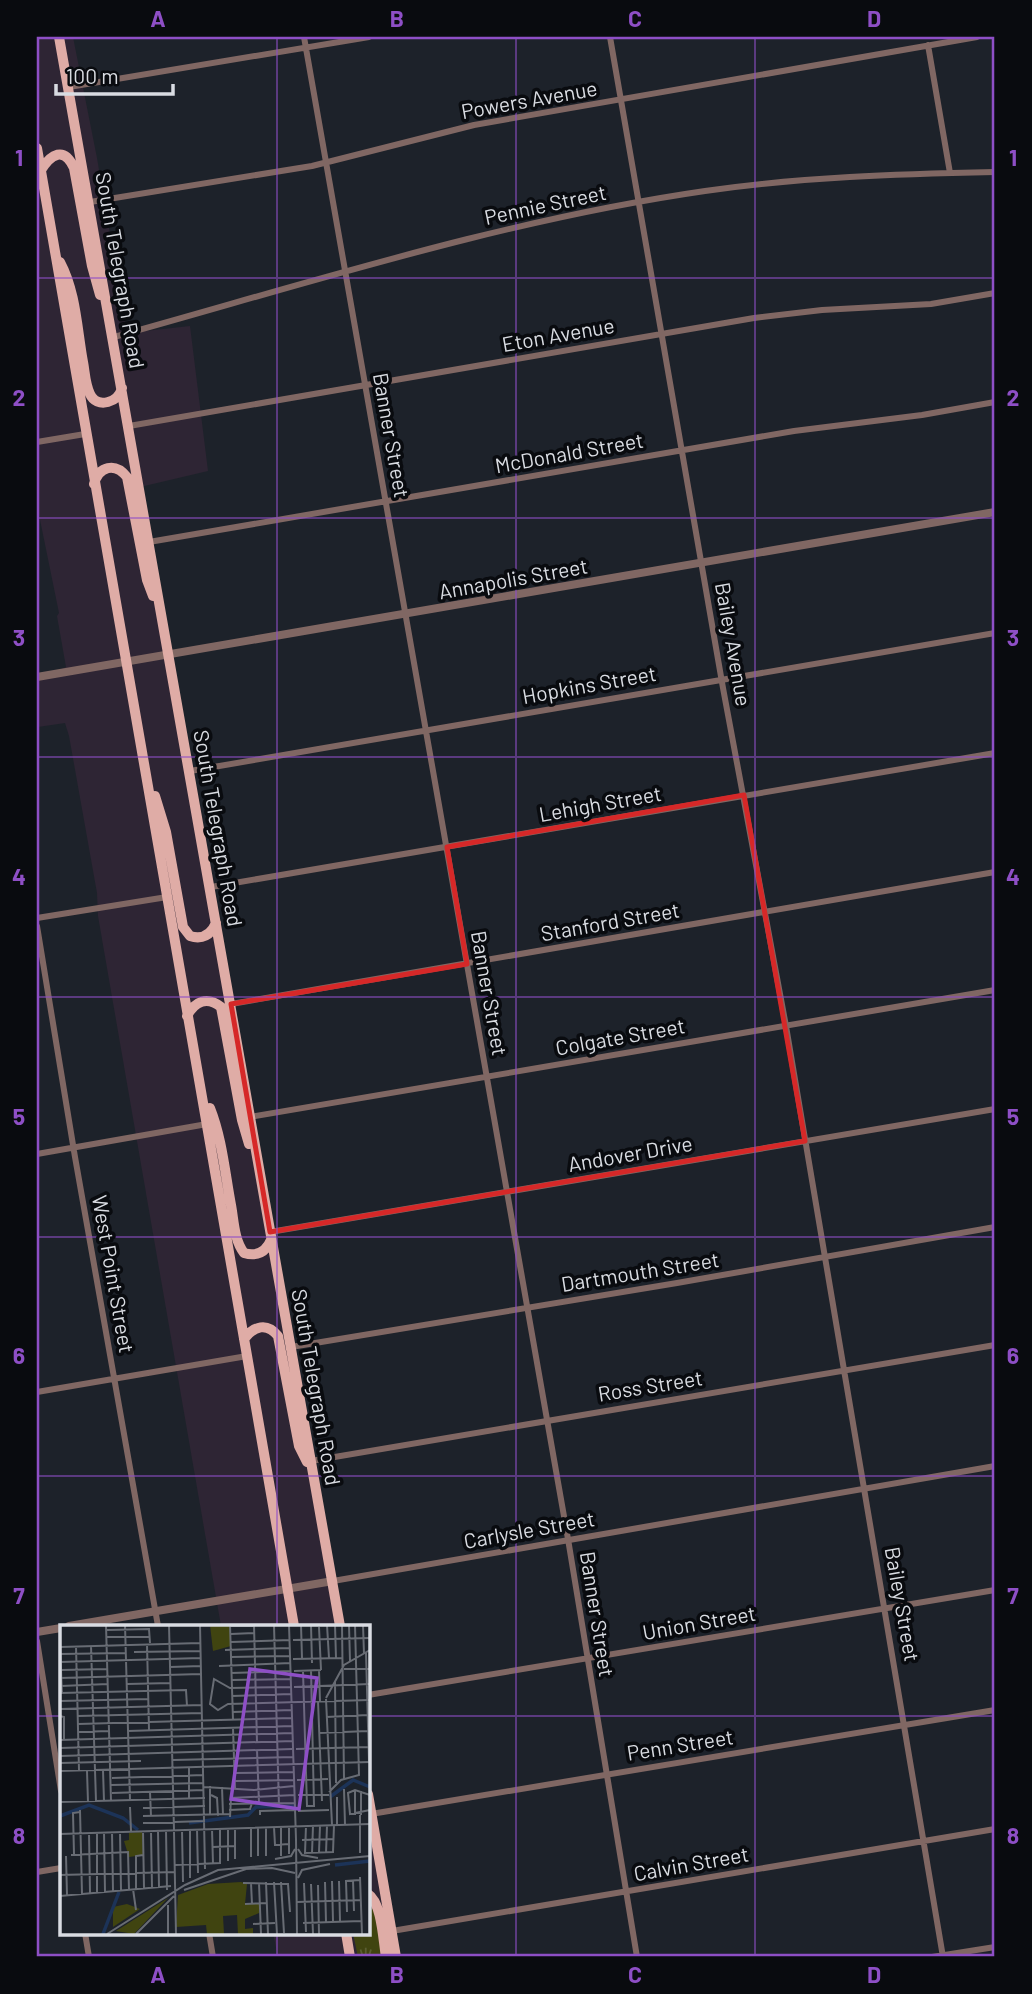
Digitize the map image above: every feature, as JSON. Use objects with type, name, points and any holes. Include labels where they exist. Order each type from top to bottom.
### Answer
[{"type":"main road","name":"South Telegraph Road","points":[[60,38],[340,1625]]},
{"type":"main road","points":[[37,148],[41,170],[41,204],[54,250],[294,1625]]},
{"type":"main road","points":[[41,170],[49,158],[56,155],[65,156],[74,168],[92,266],[102,305],[110,320]]},
{"type":"main road","points":[[54,250],[66,272],[91,397],[96,402],[108,402],[117,397],[122,388]]},
{"type":"main road","points":[[94,484],[96,475],[109,468],[120,470],[127,477],[147,580],[163,623]]},
{"type":"main road","points":[[145,772],[163,822],[183,927],[190,936],[200,937],[210,933],[216,923]]},
{"type":"main road","points":[[187,1016],[191,1008],[199,1002],[211,1002],[221,1007],[242,1120],[259,1165]]},
{"type":"main road","points":[[200,1086],[212,1112],[221,1146],[240,1248],[244,1253],[256,1255],[265,1251],[271,1236]]},
{"type":"main road","points":[[244,1339],[253,1329],[259,1327],[268,1328],[278,1336],[299,1446],[313,1476]]},
{"type":"main road","points":[[369,1801],[396,1957]]},
{"type":"main road","points":[[369,1895],[378,1909],[386,1957]]},
{"type":"main road","points":[[346,1934],[350,1957]]},
{"type":"street","name":"Banner Street","points":[[304,37],[488,1076],[637,1957]]},
{"type":"street","points":[[69,87],[369,37]]},
{"type":"street","name":"Bailey Avenue","points":[[610,37],[826,1257]]},
{"type":"street","name":"Powers Avenue","points":[[90,202],[327,163],[474,125],[977,37]]},
{"type":"street","points":[[928,45],[950,173]]},
{"type":"street","name":"Pennie Street","points":[[114,337],[505,229],[639,202],[751,185],[842,177],[995,174]]},
{"type":"street","name":"Eton Avenue","points":[[129,426],[779,315],[931,304],[995,293]]},
{"type":"street","name":"McDonald Street","points":[[149,542],[794,431],[922,415],[995,402]]},
{"type":"street","points":[[37,442],[85,434]]},
{"type":"street","name":"Annapolis Street","points":[[37,677],[995,512]]},
{"type":"street","name":"Hopkins Street","points":[[190,771],[995,633]]},
{"type":"street","name":"Lehigh Street","points":[[211,887],[995,753]]},
{"type":"street","name":"Stanford Street","points":[[231,1004],[995,872]]},
{"type":"street","points":[[37,918],[167,897]]},
{"type":"street","name":"West Point Street","points":[[37,926],[158,1625]]},
{"type":"street","name":"Colgate Street","points":[[250,1117],[995,990]]},
{"type":"street","name":"Andover Drive","points":[[271,1236],[995,1108]]},
{"type":"street","points":[[37,1154],[207,1124]]},
{"type":"street","name":"Dartmouth Street","points":[[291,1347],[995,1227]]},
{"type":"street","name":"Bailey Street","points":[[826,1257],[943,1956]]},
{"type":"street","name":"Ross Street","points":[[311,1461],[995,1345]]},
{"type":"street","points":[[37,1392],[247,1356]]},
{"type":"street","name":"Carlysle Street","points":[[75,1625],[995,1466]]},
{"type":"street","name":"Union Street","points":[[369,1695],[995,1590]]},
{"type":"street","points":[[37,1632],[60,1628]]},
{"type":"street","points":[[37,1641],[60,1785]]},
{"type":"street","name":"Penn Street","points":[[371,1814],[995,1710]]},
{"type":"street","name":"Calvin Street","points":[[392,1931],[995,1829]]},
{"type":"street","points":[[37,1872],[60,1868]]},
{"type":"street","points":[[85,1934],[89,1957]]},
{"type":"street","points":[[209,1934],[213,1957]]},
{"type":"street","points":[[932,1957],[995,1947]]},
{"type":"highlighted area","points":[[744,795],[805,1141],[270,1232],[231,1004],[467,964],[447,847]]},
{"type":"shaded area","points":[[37,37],[73,37],[127,333],[190,326],[208,471],[140,487],[341,1625],[221,1625],[69,736],[65,723],[38,727],[37,681],[66,667],[57,616],[59,613],[37,505]]},
{"type":"shaded area","points":[[369,1792],[396,1957],[278,1957],[273,1934],[369,1934]]},
{"type":"green space","points":[[369,1904],[375,1913],[383,1957],[358,1957],[353,1934],[369,1934]]}]
